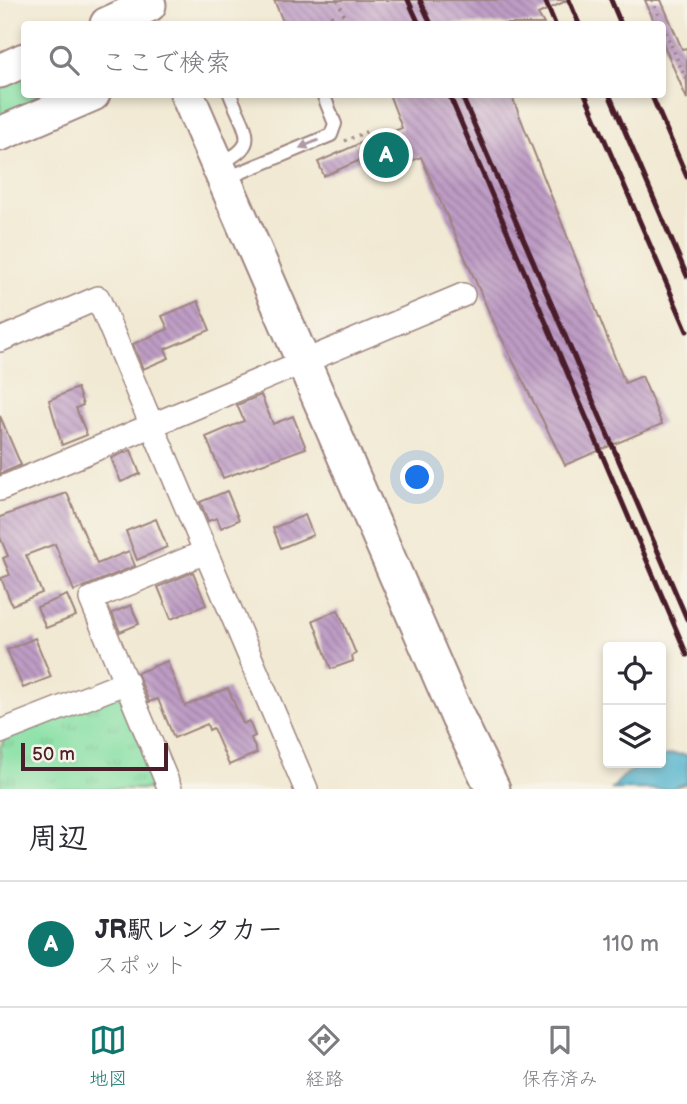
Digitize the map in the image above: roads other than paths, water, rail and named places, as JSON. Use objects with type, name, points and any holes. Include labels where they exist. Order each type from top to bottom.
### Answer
[{"type":"street","points":[[116,21],[151,10]]},
{"type":"street","points":[[0,71],[21,61]]},
{"type":"street","points":[[0,134],[84,98]]},
{"type":"street","points":[[189,98],[223,171],[458,718],[493,789]]},
{"type":"street","points":[[0,489],[149,424],[463,295]]},
{"type":"street","points":[[0,340],[97,298],[306,789]]},
{"type":"street","points":[[170,789],[92,599],[204,553]]},
{"type":"street","points":[[0,732],[127,682]]},
{"type":"lane","points":[[223,171],[246,146],[247,138],[232,98]]},
{"type":"lane","points":[[223,171],[331,135],[335,124],[325,98]]},
{"type":"water","points":[[687,755],[687,783],[670,789],[612,789],[633,770],[666,768],[666,756]]},
{"type":"railway","points":[[408,0],[418,21]]},
{"type":"railway","points":[[420,0],[430,21]]},
{"type":"railway","points":[[545,0],[554,21]]},
{"type":"railway","points":[[569,0],[578,21]]},
{"type":"railway","points":[[611,0],[620,21]]},
{"type":"railway","points":[[451,98],[687,655]]},
{"type":"railway","points":[[463,98],[687,619]]},
{"type":"railway","points":[[587,98],[687,331]]},
{"type":"railway","points":[[611,98],[687,276]]},
{"type":"railway","points":[[653,98],[687,177]]},
{"type":"place","name":"JR駅レンタカー","points":[[386,155]]}]
